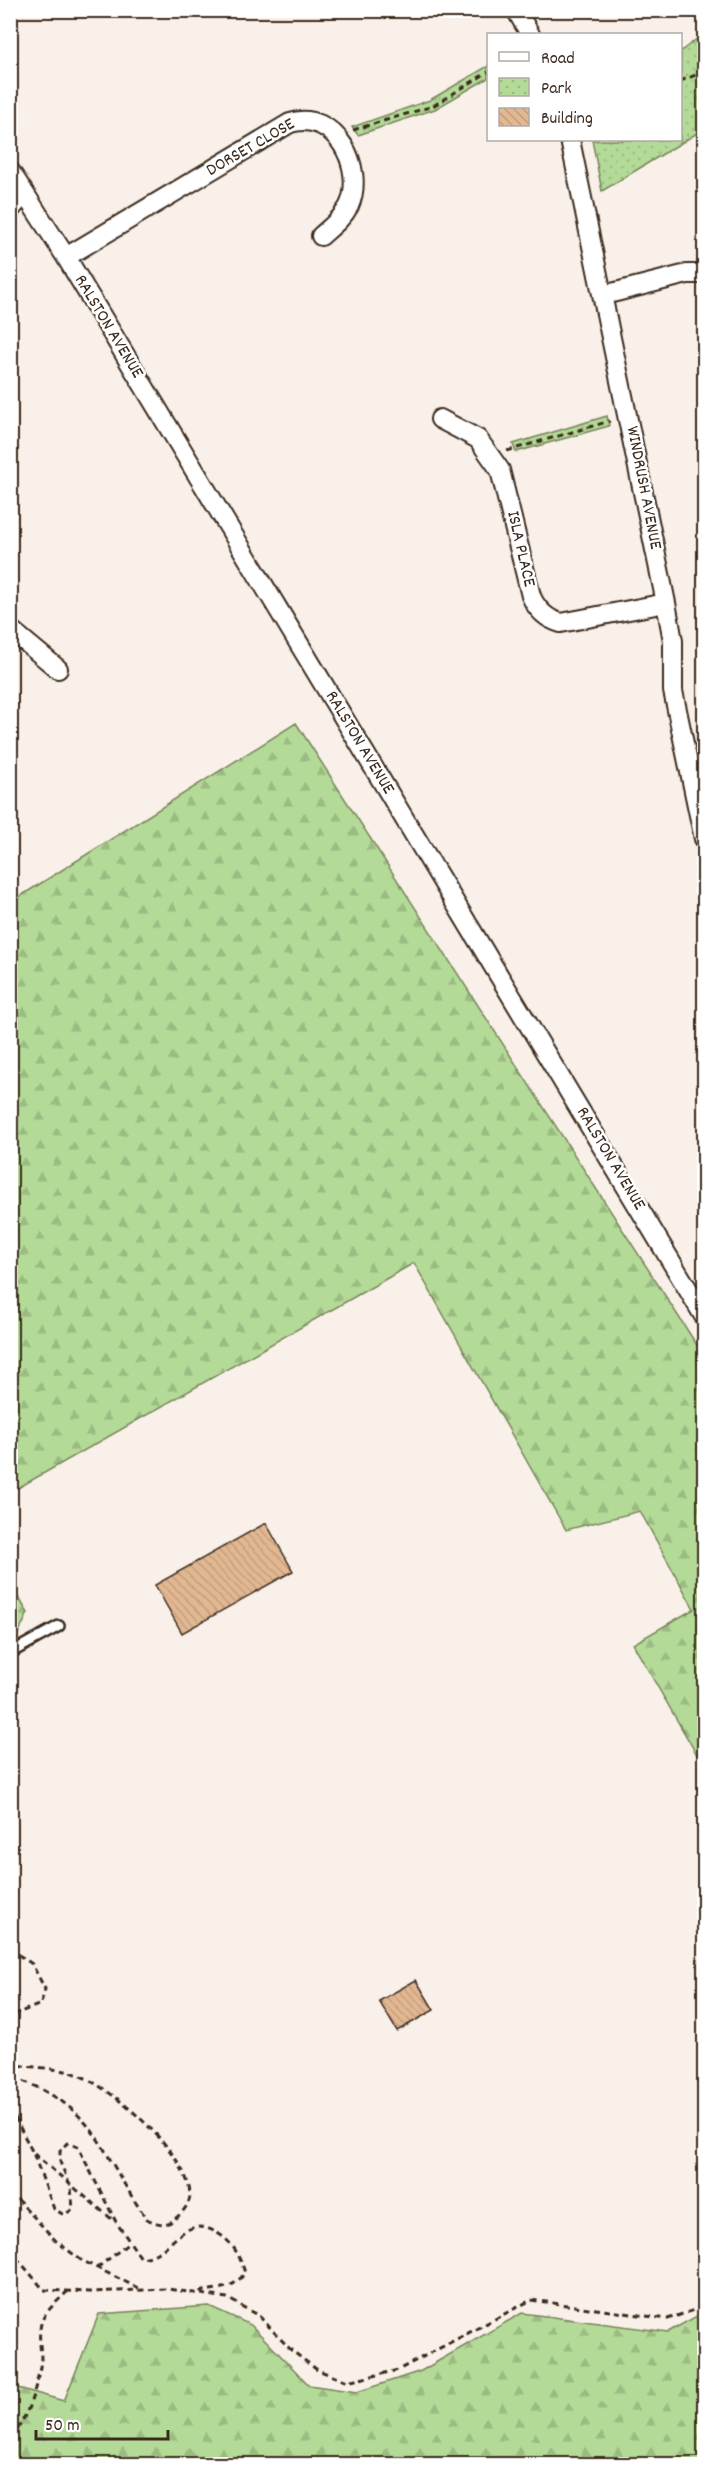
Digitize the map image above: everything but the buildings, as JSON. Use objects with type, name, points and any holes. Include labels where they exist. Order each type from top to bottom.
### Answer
[{"type":"street","points":[[516,10],[529,33]]},
{"type":"street","name":"DORSET CLOSE","points":[[66,257],[290,123],[304,118],[317,122],[336,136],[350,162],[353,176],[350,204],[341,218],[321,236]]},
{"type":"street","name":"WINDRUSH AVENUE","points":[[570,141],[604,295],[666,603],[673,641],[673,691],[705,838]]},
{"type":"street","name":"RALSTON AVENUE","points":[[10,171],[66,257],[705,1316]]},
{"type":"street","points":[[10,210],[24,194]]},
{"type":"street","points":[[604,295],[687,274],[705,274]]},
{"type":"street","name":"ISLA PLACE","points":[[440,419],[478,439],[500,470],[531,596],[534,604],[550,620],[561,623],[666,603]]},
{"type":"street","points":[[10,629],[58,669]]},
{"type":"lane","points":[[10,1653],[59,1626]]},
{"type":"path","points":[[682,81],[705,72]]},
{"type":"path","points":[[336,136],[433,106],[487,73]]},
{"type":"path","points":[[492,457],[519,446],[628,416]]},
{"type":"path","points":[[10,1949],[32,1964],[45,1989],[41,2004],[10,2016]]},
{"type":"path","points":[[10,2060],[18,2065],[79,2074],[121,2099],[142,2119],[184,2175],[190,2196],[184,2211],[171,2223],[159,2224],[147,2219],[91,2127],[72,2108],[48,2092],[10,2076]]},
{"type":"path","points":[[10,2108],[33,2153],[54,2209],[64,2215],[73,2210],[71,2188],[60,2163],[60,2151],[67,2144],[78,2147],[84,2156],[116,2222],[141,2258],[152,2257],[166,2249],[179,2234],[191,2227],[204,2227],[228,2241],[240,2255],[245,2273],[237,2283],[224,2289],[194,2293]]},
{"type":"path","points":[[33,2153],[71,2188],[116,2222]]},
{"type":"path","points":[[10,2191],[56,2241],[81,2260],[141,2290]]},
{"type":"path","points":[[98,2268],[129,2243]]},
{"type":"path","points":[[10,2250],[44,2290],[168,2289],[228,2298],[260,2316],[291,2350],[316,2369],[347,2382],[398,2370],[531,2300],[668,2319],[697,2309],[705,2310]]},
{"type":"path","points":[[10,2437],[15,2433],[30,2404],[40,2361],[39,2337],[44,2316],[68,2291]]},
{"type":"green space","points":[[703,34],[704,129],[602,191],[592,141],[682,141],[682,50]]},
{"type":"green space","points":[[487,67],[487,79],[435,109],[358,135],[352,127],[430,100]]},
{"type":"green space","points":[[607,416],[609,426],[516,452],[513,444]]},
{"type":"green space","points":[[296,723],[704,1356],[704,1767],[633,1644],[694,1609],[640,1511],[566,1530],[414,1263],[11,1492],[11,902]]},
{"type":"green space","points":[[10,1583],[28,1613],[11,1649],[10,1649]]},
{"type":"green space","points":[[209,2306],[251,2325],[309,2385],[357,2392],[421,2371],[522,2313],[668,2332],[704,2312],[704,2464],[11,2464],[11,2386],[64,2401],[99,2314]]}]
